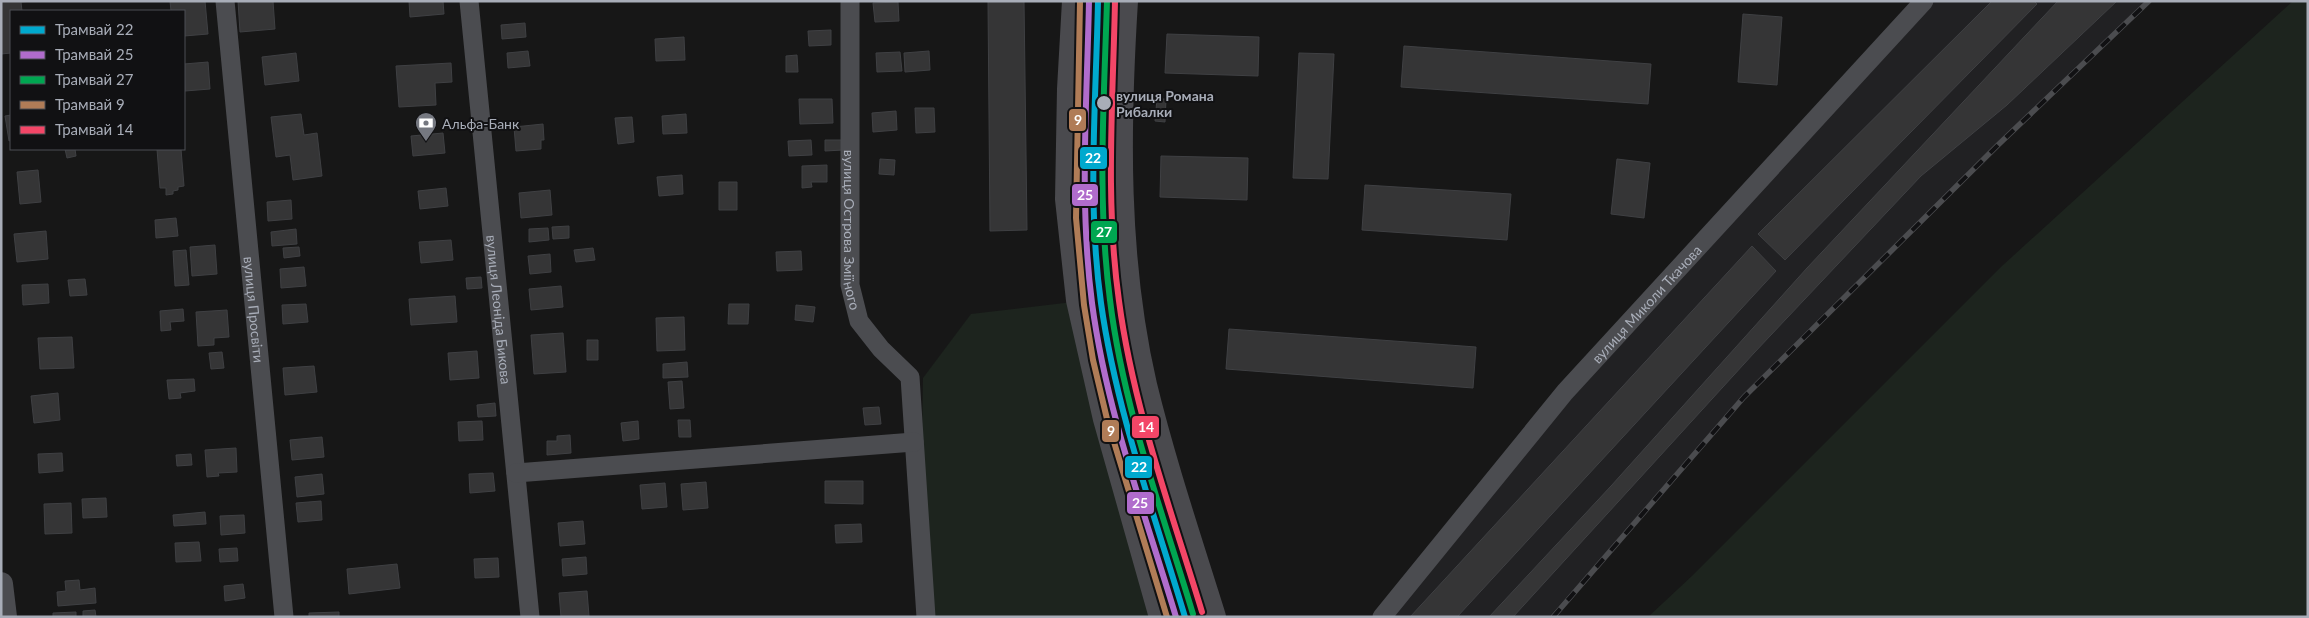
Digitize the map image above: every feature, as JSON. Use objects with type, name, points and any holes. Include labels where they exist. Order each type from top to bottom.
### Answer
[{"type":"main road","points":[[1075,1],[1070,88],[1068,199],[1080,300],[1118,462],[1162,617]]},
{"type":"main road","points":[[1125,1],[1119,148],[1123,241],[1129,290],[1144,384],[1167,469],[1213,617]]},
{"type":"street","name":"вулиця Просвіти","points":[[225,1],[284,617]]},
{"type":"street","name":"вулиця Леоніда Бикова","points":[[469,1],[530,617]]},
{"type":"street","name":"вулиця Острова Зміїного","points":[[850,1],[850,285],[859,321],[881,349],[910,378],[926,617]]},
{"type":"street","name":"вулиця Миколи Ткачова","points":[[1382,617],[1565,392],[1924,1]]},
{"type":"street","points":[[516,473],[914,442]]},
{"type":"street","points":[[1,584],[5,617]]},
{"type":"shaded area","points":[[1924,1],[2149,1],[1744,397],[1549,617],[1378,617]]},
{"type":"shaded area","points":[[2293,1],[2308,1],[2308,617],[1648,617],[1693,575],[2002,266]]},
{"type":"shaded area","points":[[1073,302],[1155,617],[934,617],[922,440],[923,378],[971,314]]},
{"type":"building","points":[[1,1],[33,1],[21,2],[22,10],[10,10],[10,53],[1,54]]},
{"type":"building","points":[[170,1],[205,1],[208,34],[185,36],[185,10],[171,10]]},
{"type":"building","points":[[238,1],[273,1],[275,29],[240,32]]},
{"type":"building","points":[[409,1],[443,1],[444,14],[410,17]]},
{"type":"building","points":[[988,1],[1024,1],[1027,230],[990,231]]},
{"type":"building","points":[[1992,1],[2034,1],[2037,4],[1785,260],[1758,234]]},
{"type":"building","points":[[2058,1],[2117,1],[2007,105],[1921,176],[1754,353],[1513,617],[1489,617],[1611,486],[1807,268]]},
{"type":"building","points":[[898,2],[899,21],[875,22],[873,3]]},
{"type":"building","points":[[1743,14],[1782,17],[1777,85],[1738,82]]},
{"type":"building","points":[[525,23],[526,37],[502,39],[501,25]]},
{"type":"building","points":[[831,30],[831,45],[809,46],[808,31]]},
{"type":"building","points":[[1167,34],[1259,37],[1258,76],[1165,73]]},
{"type":"building","points":[[684,37],[685,60],[656,61],[655,39]]},
{"type":"building","points":[[1404,46],[1651,64],[1648,104],[1401,87]]},
{"type":"building","points":[[528,51],[530,66],[508,68],[507,53]]},
{"type":"building","points":[[929,51],[930,70],[905,72],[904,53]]},
{"type":"building","points":[[900,52],[902,71],[877,72],[876,53]]},
{"type":"building","points":[[296,53],[299,81],[265,85],[262,57]]},
{"type":"building","points":[[1299,53],[1334,54],[1328,179],[1293,178]]},
{"type":"building","points":[[797,55],[798,72],[786,72],[786,56]]},
{"type":"building","points":[[208,62],[210,89],[185,91],[185,64]]},
{"type":"building","points":[[451,63],[452,82],[435,83],[436,105],[399,107],[396,66]]},
{"type":"building","points":[[799,99],[832,99],[833,123],[800,124]]},
{"type":"building","points":[[1157,99],[1166,99],[1165,122],[1155,121]]},
{"type":"building","points":[[915,108],[934,108],[935,132],[916,133]]},
{"type":"building","points":[[896,111],[897,130],[873,132],[872,113]]},
{"type":"building","points":[[301,114],[304,135],[317,133],[322,176],[293,180],[290,155],[276,157],[271,117]]},
{"type":"building","points":[[686,114],[687,133],[663,134],[662,116]]},
{"type":"building","points":[[10,115],[9,141],[5,116]]},
{"type":"building","points":[[632,117],[634,142],[618,144],[615,118]]},
{"type":"building","points":[[543,124],[544,140],[541,140],[541,149],[516,151],[514,127]]},
{"type":"building","points":[[443,133],[445,153],[413,156],[411,136]]},
{"type":"building","points":[[811,140],[812,155],[789,156],[788,141]]},
{"type":"building","points":[[825,140],[842,140],[843,150],[825,151]]},
{"type":"building","points":[[65,150],[75,150],[76,156],[67,158]]},
{"type":"building","points":[[157,150],[181,150],[184,186],[178,187],[178,190],[173,191],[173,194],[166,195],[166,188],[160,188]]},
{"type":"building","points":[[1161,156],[1248,158],[1247,200],[1160,197]]},
{"type":"building","points":[[880,159],[895,160],[894,175],[879,174]]},
{"type":"building","points":[[1617,159],[1650,163],[1644,218],[1611,214]]},
{"type":"building","points":[[827,165],[827,182],[811,182],[812,187],[802,188],[802,166]]},
{"type":"building","points":[[38,170],[41,202],[20,204],[17,172]]},
{"type":"building","points":[[682,175],[683,194],[659,196],[657,177]]},
{"type":"building","points":[[719,182],[737,182],[737,210],[719,210]]},
{"type":"building","points":[[1365,185],[1511,194],[1507,240],[1362,230]]},
{"type":"building","points":[[446,188],[448,206],[420,209],[418,191]]},
{"type":"building","points":[[550,190],[552,215],[521,218],[519,193]]},
{"type":"building","points":[[291,200],[292,219],[268,221],[267,202]]},
{"type":"building","points":[[176,218],[178,236],[156,238],[155,220]]},
{"type":"building","points":[[569,226],[569,238],[553,239],[552,227]]},
{"type":"building","points":[[548,228],[549,240],[529,242],[529,229]]},
{"type":"building","points":[[296,229],[297,244],[272,246],[271,232]]},
{"type":"building","points":[[46,231],[48,259],[17,262],[14,234]]},
{"type":"building","points":[[451,240],[453,260],[421,263],[419,242]]},
{"type":"building","points":[[215,245],[217,274],[192,276],[190,247]]},
{"type":"building","points":[[1752,246],[1776,271],[1457,617],[1410,617]]},
{"type":"building","points":[[299,247],[300,256],[284,258],[283,248]]},
{"type":"building","points":[[593,248],[595,260],[576,262],[574,250]]},
{"type":"building","points":[[186,250],[189,285],[175,286],[173,251]]},
{"type":"building","points":[[801,251],[802,270],[777,271],[776,252]]},
{"type":"building","points":[[550,254],[551,272],[530,274],[528,256]]},
{"type":"building","points":[[304,267],[306,286],[281,288],[280,269]]},
{"type":"building","points":[[481,277],[482,288],[467,289],[466,278]]},
{"type":"building","points":[[85,279],[87,295],[70,296],[68,280]]},
{"type":"building","points":[[48,284],[49,303],[23,305],[22,285]]},
{"type":"building","points":[[561,286],[563,307],[531,310],[529,289]]},
{"type":"building","points":[[455,296],[457,322],[411,325],[409,299]]},
{"type":"building","points":[[306,304],[308,322],[283,324],[282,305]]},
{"type":"building","points":[[729,304],[749,304],[748,324],[728,324]]},
{"type":"building","points":[[796,305],[815,307],[813,322],[795,320]]},
{"type":"building","points":[[183,309],[184,321],[170,322],[171,330],[161,331],[160,311]]},
{"type":"building","points":[[227,310],[229,337],[214,338],[214,345],[198,346],[196,312]]},
{"type":"building","points":[[684,317],[685,350],[657,351],[656,318]]},
{"type":"building","points":[[1229,329],[1476,347],[1473,388],[1226,369]]},
{"type":"building","points":[[563,333],[566,372],[534,374],[531,335]]},
{"type":"building","points":[[72,337],[74,368],[40,369],[38,338]]},
{"type":"building","points":[[587,340],[598,340],[598,360],[587,360]]},
{"type":"building","points":[[477,351],[479,378],[450,380],[448,353]]},
{"type":"building","points":[[222,352],[224,368],[211,369],[209,353]]},
{"type":"building","points":[[687,362],[688,377],[663,378],[663,364]]},
{"type":"building","points":[[314,366],[317,392],[285,395],[283,368]]},
{"type":"building","points":[[194,379],[195,391],[180,393],[181,398],[169,399],[167,380]]},
{"type":"building","points":[[682,381],[684,408],[670,409],[668,382]]},
{"type":"building","points":[[58,393],[60,420],[34,423],[31,396]]},
{"type":"building","points":[[495,403],[496,416],[478,417],[477,405]]},
{"type":"building","points":[[879,407],[881,424],[865,425],[863,408]]},
{"type":"building","points":[[678,420],[690,420],[691,437],[679,437]]},
{"type":"building","points":[[482,421],[483,440],[459,441],[458,422]]},
{"type":"building","points":[[638,421],[639,439],[623,441],[621,423]]},
{"type":"building","points":[[570,435],[571,453],[547,455],[547,441],[557,441],[557,436]]},
{"type":"building","points":[[322,437],[324,457],[292,460],[290,440]]},
{"type":"building","points":[[236,448],[237,472],[218,473],[219,476],[207,477],[205,450]]},
{"type":"building","points":[[62,453],[63,471],[39,473],[38,454]]},
{"type":"building","points":[[191,454],[192,465],[177,466],[176,455]]},
{"type":"building","points":[[493,473],[495,491],[470,493],[469,474]]},
{"type":"building","points":[[322,474],[324,494],[297,497],[295,477]]},
{"type":"building","points":[[825,481],[863,481],[863,504],[825,503]]},
{"type":"building","points":[[706,482],[708,508],[683,510],[681,484]]},
{"type":"building","points":[[665,483],[667,507],[642,509],[640,485]]},
{"type":"building","points":[[106,498],[107,517],[83,518],[82,499]]},
{"type":"building","points":[[321,501],[322,520],[298,522],[296,503]]},
{"type":"building","points":[[71,503],[72,533],[45,534],[44,504]]},
{"type":"building","points":[[205,512],[206,524],[174,526],[173,515]]},
{"type":"building","points":[[244,515],[245,533],[221,535],[220,516]]},
{"type":"building","points":[[583,521],[585,544],[560,546],[558,523]]},
{"type":"building","points":[[861,524],[862,542],[836,543],[835,525]]},
{"type":"building","points":[[199,542],[201,561],[176,562],[175,543]]},
{"type":"building","points":[[237,548],[238,561],[220,562],[219,549]]},
{"type":"building","points":[[586,557],[587,574],[563,576],[562,559]]},
{"type":"building","points":[[498,558],[499,577],[475,578],[474,559]]},
{"type":"building","points":[[397,564],[400,588],[349,594],[347,569]]},
{"type":"building","points":[[79,580],[80,590],[95,588],[96,603],[58,606],[57,592],[66,591],[65,581]]},
{"type":"building","points":[[243,584],[245,598],[225,601],[224,586]]},
{"type":"building","points":[[587,591],[589,616],[561,617],[559,593]]},
{"type":"building","points":[[95,610],[96,617],[83,617],[83,611]]},
{"type":"building","points":[[76,612],[76,617],[53,617],[53,613]]},
{"type":"building","points":[[339,612],[339,617],[309,617],[309,613]]},
{"type":"railway","points":[[1553,617],[1744,397],[1999,144],[2149,1]]},
{"type":"tram line","name":"9","points":[[1080,1],[1076,218],[1084,305],[1093,360],[1107,419],[1167,617]]},
{"type":"tram line","name":"25","points":[[1089,1],[1085,190],[1088,265],[1092,303],[1098,343],[1117,422],[1139,501],[1176,617]]},
{"type":"tram line","name":"22","points":[[1098,1],[1093,190],[1094,228],[1101,303],[1116,383],[1126,422],[1185,617]]},
{"type":"tram line","name":"27","points":[[1107,1],[1103,113],[1103,188],[1106,263],[1110,300],[1124,380],[1134,419],[1193,614]]},
{"type":"tram line","name":"14","points":[[1115,1],[1111,189],[1112,226],[1119,301],[1125,341],[1143,419],[1202,612]]},
{"type":"place","name":"вулиця Романа Рибалки","points":[[1104,103]]},
{"type":"place","name":"Альфа-Банк","points":[[426,142]]}]
